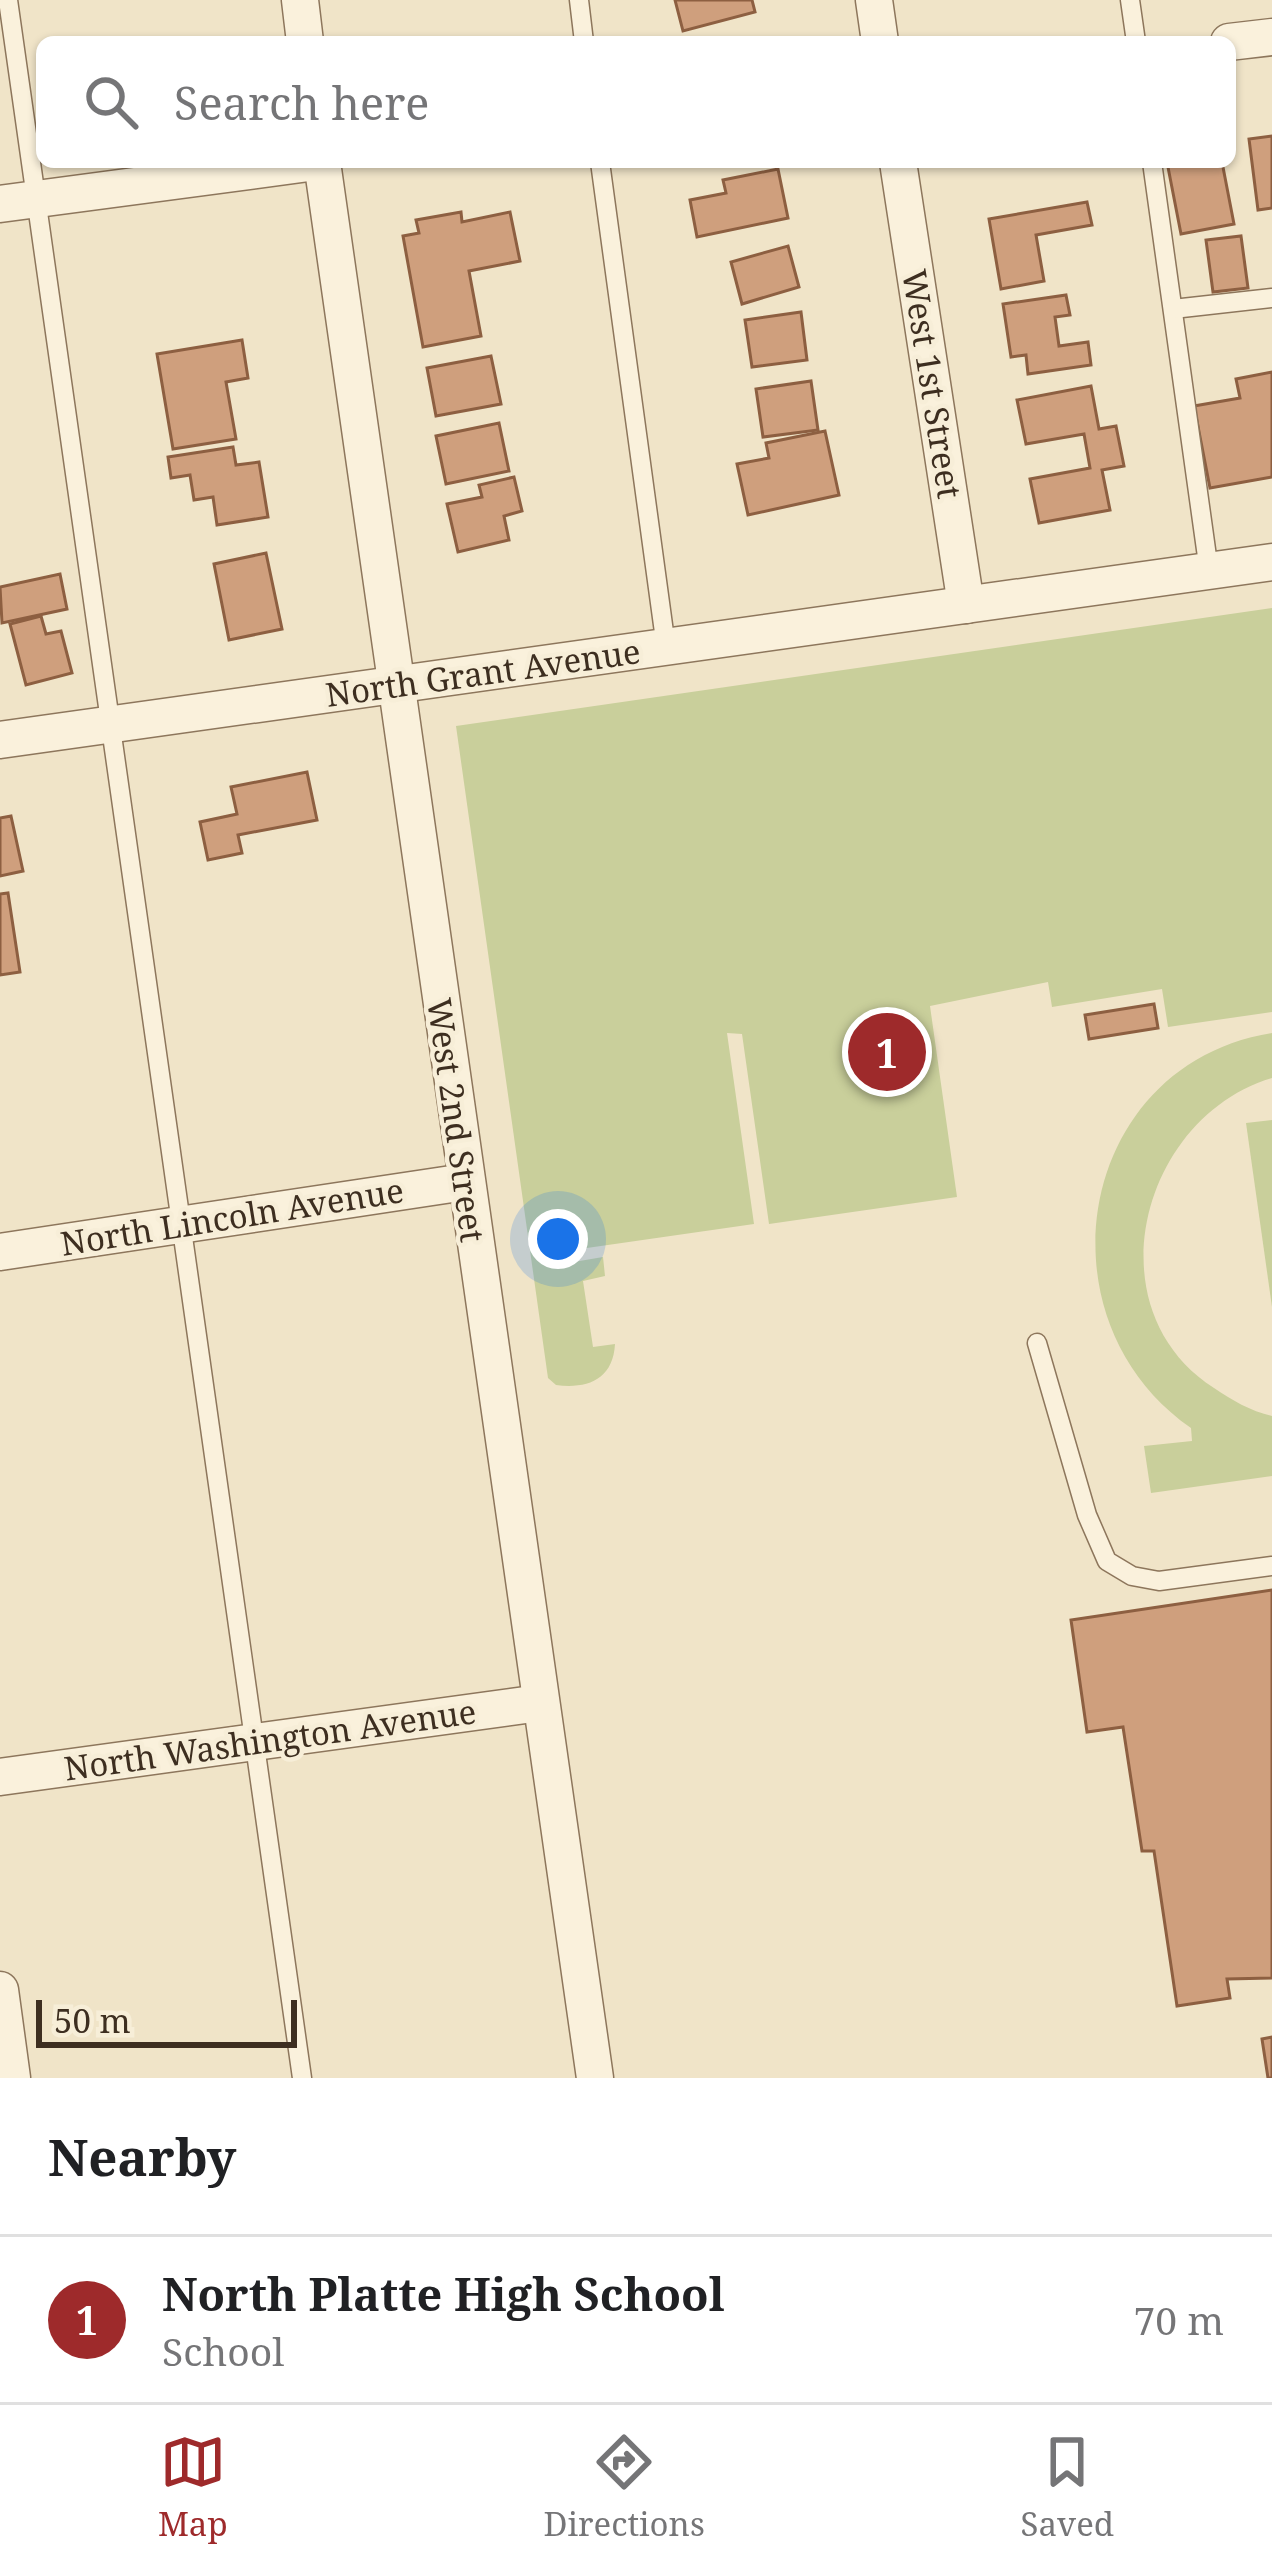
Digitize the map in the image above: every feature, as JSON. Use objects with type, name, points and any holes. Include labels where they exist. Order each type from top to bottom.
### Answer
[{"type":"street","points":[[300,0],[304,36]]},
{"type":"street","points":[[874,0],[879,36]]},
{"type":"street","points":[[1236,41],[1272,37]]},
{"type":"street","points":[[18,201],[273,168]]},
{"type":"street","name":"West 2nd Street","points":[[320,168],[595,2078]]},
{"type":"street","name":"West 1st Street","points":[[899,168],[966,605]]},
{"type":"street","name":"North Grant Avenue","points":[[0,740],[1272,562]]},
{"type":"street","name":"North Lincoln Avenue","points":[[0,1252],[465,1182]]},
{"type":"street","name":"North Washington Avenue","points":[[0,1777],[540,1703]]},
{"type":"street","points":[[0,1990],[12,2078]]},
{"type":"lane","points":[[8,0],[18,201],[109,725],[302,2078]]},
{"type":"lane","points":[[578,0],[583,36]]},
{"type":"lane","points":[[1130,0],[1135,36]]},
{"type":"lane","points":[[601,168],[665,647]]},
{"type":"lane","points":[[1153,168],[1209,571]]},
{"type":"lane","points":[[1173,309],[1272,298]]},
{"type":"lane","points":[[1037,1343],[1087,1515],[1107,1561],[1132,1576],[1159,1582],[1272,1566]]},
{"type":"green space","points":[[1272,608],[1272,1012],[1168,1027],[1162,989],[1052,1007],[1048,982],[930,1006],[957,1197],[769,1224],[742,1034],[727,1033],[754,1224],[566,1251],[568,1263],[603,1257],[605,1276],[583,1281],[593,1347],[615,1344],[609,1366],[596,1380],[567,1386],[548,1378],[456,726]]},
{"type":"green space","points":[[1272,1033],[1272,1078],[1227,1099],[1190,1132],[1164,1172],[1148,1218],[1144,1265],[1153,1312],[1176,1354],[1214,1388],[1272,1416],[1272,1476],[1151,1493],[1144,1446],[1192,1441],[1191,1428],[1141,1381],[1110,1325],[1096,1263],[1100,1201],[1119,1143],[1155,1092],[1206,1054]]},
{"type":"green space","points":[[1272,1120],[1272,1307],[1246,1123]]},
{"type":"building","points":[[675,0],[752,0],[755,12],[683,31]]},
{"type":"building","points":[[1272,136],[1272,208],[1258,210],[1249,139]]},
{"type":"building","points":[[1168,168],[1223,168],[1234,224],[1181,234]]},
{"type":"building","points":[[778,169],[788,218],[697,237],[690,200],[726,193],[723,180]]},
{"type":"building","points":[[1087,202],[1092,225],[1036,235],[1044,281],[1001,289],[989,219]]},
{"type":"building","points":[[461,212],[462,222],[510,212],[520,261],[469,271],[481,336],[423,347],[403,236],[419,233],[416,220]]},
{"type":"building","points":[[1241,236],[1248,288],[1213,292],[1206,240]]},
{"type":"building","points":[[788,246],[799,287],[742,304],[731,262]]},
{"type":"building","points":[[1066,295],[1070,315],[1055,317],[1059,346],[1088,342],[1091,365],[1028,374],[1026,355],[1011,357],[1003,304]]},
{"type":"building","points":[[801,312],[807,360],[752,367],[745,320]]},
{"type":"building","points":[[242,340],[248,378],[226,382],[236,439],[173,449],[157,354]]},
{"type":"building","points":[[491,356],[501,404],[436,416],[427,368]]},
{"type":"building","points":[[1272,372],[1272,477],[1210,488],[1194,406],[1240,398],[1236,379]]},
{"type":"building","points":[[811,381],[818,430],[763,437],[756,389]]},
{"type":"building","points":[[1091,386],[1099,429],[1116,426],[1124,466],[1102,470],[1110,510],[1039,523],[1030,479],[1090,468],[1084,434],[1026,444],[1017,400]]},
{"type":"building","points":[[499,423],[509,471],[446,484],[436,436]]},
{"type":"building","points":[[825,431],[839,495],[748,515],[737,464],[769,458],[766,443]]},
{"type":"building","points":[[233,447],[236,465],[259,462],[268,517],[217,525],[213,497],[194,500],[190,475],[171,478],[168,457]]},
{"type":"building","points":[[514,477],[522,511],[504,516],[509,540],[458,552],[447,504],[482,497],[479,485]]},
{"type":"building","points":[[266,553],[282,629],[229,640],[214,564]]},
{"type":"building","points":[[60,574],[67,609],[2,623],[0,587]]},
{"type":"building","points":[[41,616],[46,634],[61,631],[72,673],[26,685],[10,624]]},
{"type":"building","points":[[307,772],[317,820],[238,835],[242,853],[208,860],[200,822],[237,814],[231,787]]},
{"type":"building","points":[[11,816],[23,871],[0,876],[0,818]]},
{"type":"building","points":[[8,893],[20,972],[0,975],[0,894]]},
{"type":"building","points":[[1154,1004],[1158,1028],[1089,1039],[1085,1015]]},
{"type":"building","points":[[1272,1590],[1272,1978],[1227,1979],[1230,1998],[1177,2006],[1154,1851],[1142,1851],[1123,1727],[1087,1732],[1071,1620]]},
{"type":"building","points":[[1272,2037],[1272,2078],[1268,2078],[1262,2039]]},
{"type":"place","name":"North Platte High School","points":[[887,1052]]}]
